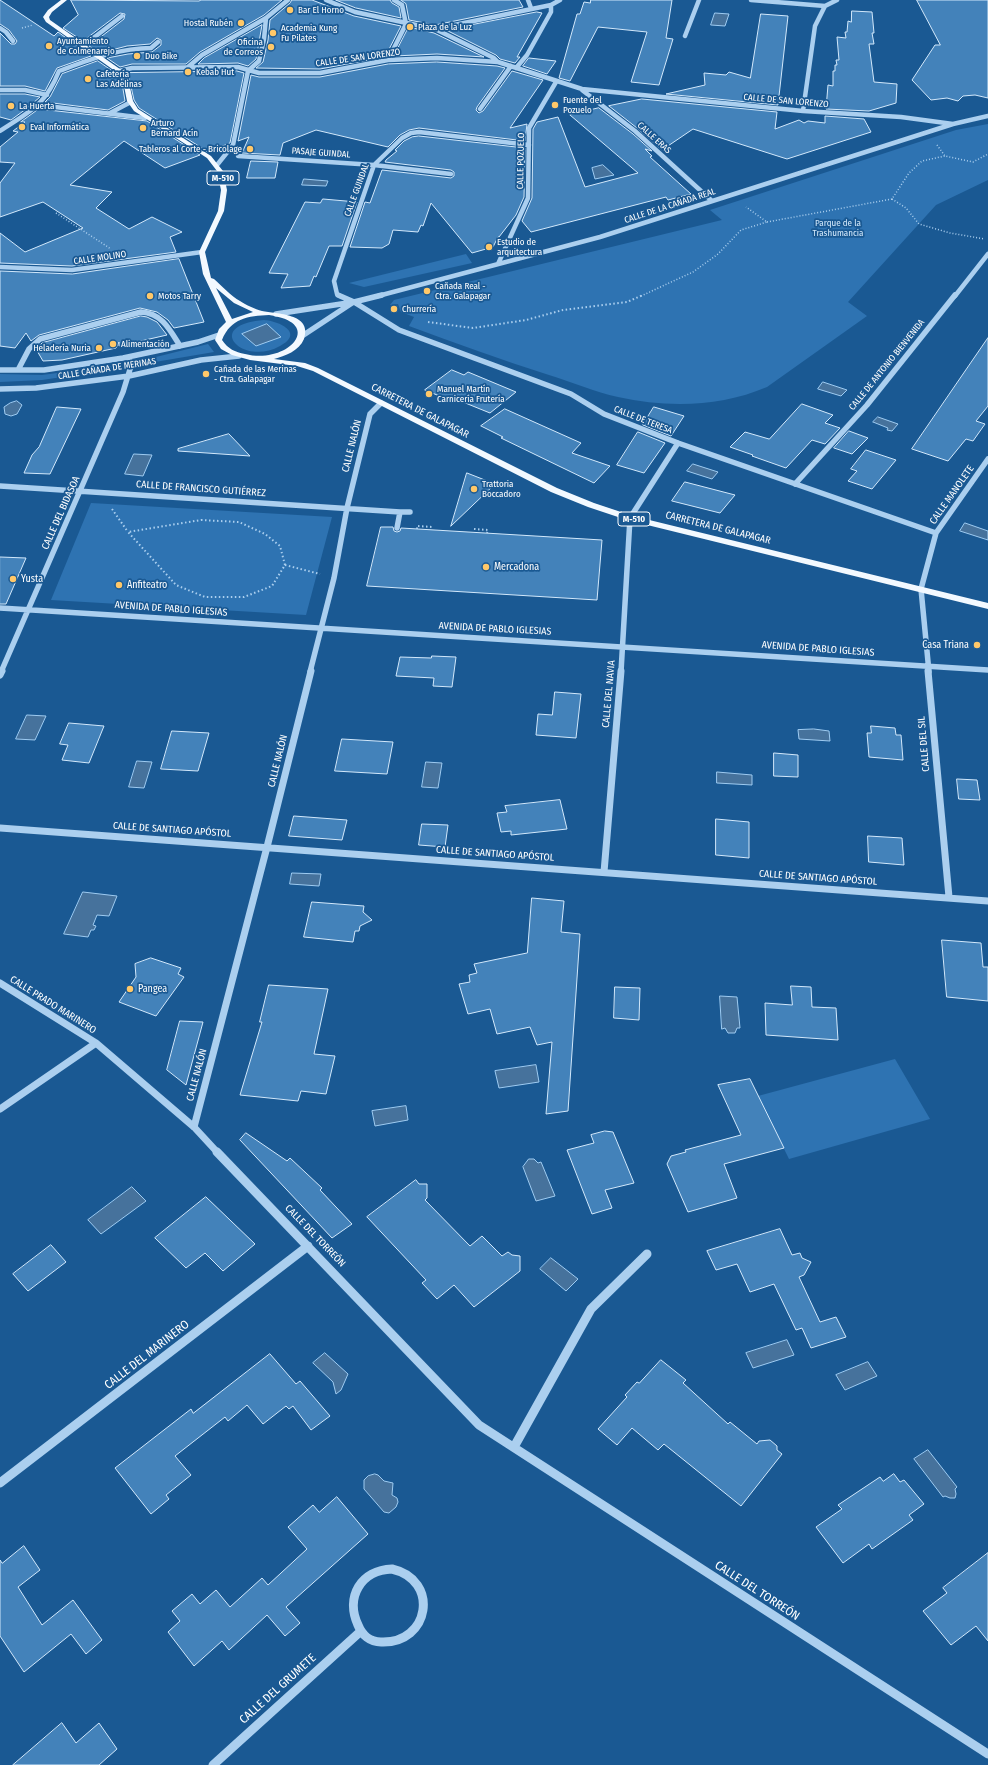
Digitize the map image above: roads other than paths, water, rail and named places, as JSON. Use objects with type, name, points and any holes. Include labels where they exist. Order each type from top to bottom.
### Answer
[{"type":"main road","points":[[64,0],[50,11],[46,17],[48,21],[125,75],[127,80],[129,103]]},
{"type":"main road","name":"M-510","points":[[129,103],[145,118],[209,157],[217,165],[223,180],[224,190],[220,211],[202,252]]},
{"type":"main road","points":[[202,252],[206,274],[230,322]]},
{"type":"main road","points":[[206,274],[236,302],[261,313]]},
{"type":"main road","points":[[220,335],[223,328],[230,322],[244,316],[261,313],[276,314],[288,317],[296,322],[301,329],[302,336]]},
{"type":"main road","name":"M-510","points":[[220,335],[220,341],[223,347],[239,356],[304,365]]},
{"type":"main road","name":"M-510","points":[[263,359],[279,356],[292,349],[297,345],[302,336]]},
{"type":"main road","name":"M-510","points":[[292,349],[304,365]]},
{"type":"main road","name":"CARRETERA DE GALAPAGAR","points":[[304,365],[554,490],[591,505],[630,518],[988,606]]},
{"type":"street","points":[[188,67],[202,55],[266,18],[288,0]]},
{"type":"street","points":[[326,0],[355,12],[406,24],[436,29],[494,58],[498,62]]},
{"type":"street","points":[[388,60],[406,24],[402,5],[394,0]]},
{"type":"street","points":[[528,0],[531,8]]},
{"type":"street","points":[[436,29],[551,5],[560,0]]},
{"type":"street","points":[[685,36],[699,0]]},
{"type":"street","points":[[752,0],[825,6],[836,0]]},
{"type":"street","points":[[516,68],[527,55],[551,12],[551,5]]},
{"type":"street","points":[[803,111],[815,26],[825,6]]},
{"type":"street","points":[[83,46],[122,16]]},
{"type":"street","points":[[217,165],[233,145],[248,71],[259,61],[264,39],[266,18]]},
{"type":"street","points":[[0,28],[6,32],[12,41]]},
{"type":"street","points":[[0,131],[39,104],[52,88],[59,71],[99,56],[138,48],[151,48],[158,42]]},
{"type":"street","name":"CALLE DE SAN LORENZO","points":[[120,71],[132,68],[238,67],[259,73],[320,73],[388,60],[437,58],[498,62],[556,82],[582,89],[803,111],[901,117],[953,124]]},
{"type":"street","points":[[480,109],[511,66]]},
{"type":"street","name":"CALLE POZUELO","points":[[498,264],[528,198],[529,128],[556,82]]},
{"type":"street","name":"CALLE ERAS","points":[[582,89],[635,131],[712,201]]},
{"type":"street","points":[[0,90],[25,90],[47,95]]},
{"type":"street","name":"CALLE DE SAN LORENZO","points":[[596,101],[598,97],[619,93]]},
{"type":"street","points":[[110,113],[129,103]]},
{"type":"street","points":[[39,104],[145,118]]},
{"type":"street","name":"CALLE DE LA CAÑADA REAL","points":[[276,314],[354,302],[600,237],[953,124],[988,116]]},
{"type":"street","name":"CALLE GUINDAL","points":[[354,302],[337,294],[334,281],[374,165],[402,138],[411,133],[419,132],[529,144]]},
{"type":"street","name":"PASAJE GUINDAL","points":[[238,156],[374,165],[451,174]]},
{"type":"street","name":"CALLE MOLINO","points":[[0,267],[72,270],[202,252]]},
{"type":"street","name":"CALLE DE ANTONIO BIENVENIDA","points":[[795,484],[867,405],[988,254]]},
{"type":"street","name":"CALLE DE LA CAÑADA REAL","points":[[302,336],[354,302]]},
{"type":"street","name":"CALLE DE TERESA","points":[[354,302],[399,330],[571,394],[604,414],[678,443],[936,532]]},
{"type":"street","points":[[18,370],[29,349],[40,339],[141,312],[153,313],[162,318],[180,346]]},
{"type":"street","name":"CALLE CAÑADA DE MERINAS","points":[[0,370],[44,370],[129,357],[180,346],[220,335]]},
{"type":"street","name":"CALLE CAÑADA DE MERINAS","points":[[0,390],[36,388],[129,376],[201,360],[239,356]]},
{"type":"street","name":"CALLE DEL BIDASOA","points":[[0,675],[129,376],[131,366],[129,357]]},
{"type":"street","name":"CALLE NALÓN","points":[[194,1127],[322,629],[334,578],[347,508],[370,414],[381,403]]},
{"type":"street","points":[[630,518],[678,443]]},
{"type":"street","name":"CALLE MANOLETE","points":[[921,589],[936,532],[988,459]]},
{"type":"street","name":"CALLE DE FRANCISCO GUTIÉRREZ","points":[[0,486],[410,512]]},
{"type":"street","points":[[397,528],[400,512]]},
{"type":"street","name":"CALLE DEL NAVIA","points":[[604,872],[623,647],[630,518]]},
{"type":"street","name":"CALLE DEL SIL","points":[[921,589],[949,897]]},
{"type":"street","name":"AVENIDA DE PABLO IGLESIAS","points":[[0,608],[988,670]]},
{"type":"street","name":"CALLE DE SANTIAGO APÓSTOL","points":[[0,828],[988,901]]},
{"type":"street","name":"CALLE PRADO MARINERO","points":[[0,983],[96,1043]]},
{"type":"street","points":[[0,1109],[96,1043]]},
{"type":"street","name":"CALLE DEL TORREÓN","points":[[96,1043],[194,1127],[479,1425],[988,1754]]},
{"type":"street","name":"CALLE DEL MARINERO","points":[[0,1483],[308,1246]]},
{"type":"street","points":[[514,1448],[591,1309],[647,1254]]},
{"type":"street","points":[[392,1569],[405,1572],[416,1581],[422,1593],[424,1607],[420,1622],[412,1634],[399,1641],[385,1643],[371,1640],[360,1631],[354,1619],[352,1604],[356,1590],[365,1578],[377,1571],[392,1569]]},
{"type":"street","name":"CALLE DEL GRUMETE","points":[[213,1765],[360,1631]]},
{"type":"place","name":"Bar El Horno","points":[[290,10]]},
{"type":"place","name":"Hostal Rubén","points":[[241,23]]},
{"type":"place","name":"Plaza de la Luz","points":[[410,27]]},
{"type":"place","name":"Academia Kung Fu Pilates","points":[[273,33]]},
{"type":"place","name":"Ayuntamiento de Colmenarejo","points":[[49,46]]},
{"type":"place","name":"Oficina de Correos","points":[[271,47]]},
{"type":"place","name":"Duo Bike","points":[[137,56]]},
{"type":"place","name":"Kebab Hut","points":[[188,72]]},
{"type":"place","name":"Cafetería Las Adelinas","points":[[88,79]]},
{"type":"place","name":"Fuente del Pozuelo","points":[[555,105]]},
{"type":"place","name":"La Huerta","points":[[11,106]]},
{"type":"place","name":"Eval Informática","points":[[22,127]]},
{"type":"place","name":"Arturo Bernard Acín","points":[[143,128]]},
{"type":"place","name":"Tableros al Corte - Bricolage","points":[[250,149]]},
{"type":"place","name":"Estudio de arquitectura","points":[[489,247]]},
{"type":"place","name":"Cañada Real - Ctra. Galapagar","points":[[427,291]]},
{"type":"place","name":"Motos Tarry","points":[[150,296]]},
{"type":"place","name":"Churrería","points":[[394,309]]},
{"type":"place","name":"Alimentación","points":[[113,344]]},
{"type":"place","name":"Heladería Nuria","points":[[99,348]]},
{"type":"place","name":"Cañada de las Merinas - Ctra. Galapagar","points":[[206,374]]},
{"type":"place","name":"Manuel Martín Carnicería Frutería","points":[[429,394]]},
{"type":"place","name":"Trattoria Boccadoro","points":[[474,489]]},
{"type":"place","name":"Mercadona","points":[[486,567]]},
{"type":"place","name":"Yusta","points":[[13,579]]},
{"type":"place","name":"Anfiteatro","points":[[119,585]]},
{"type":"place","name":"Casa Triana","points":[[977,645]]},
{"type":"place","name":"Pangea","points":[[130,989]]},
{"type":"park label","name":"Parque de la Trashumancia","points":[[838,228]]}]
